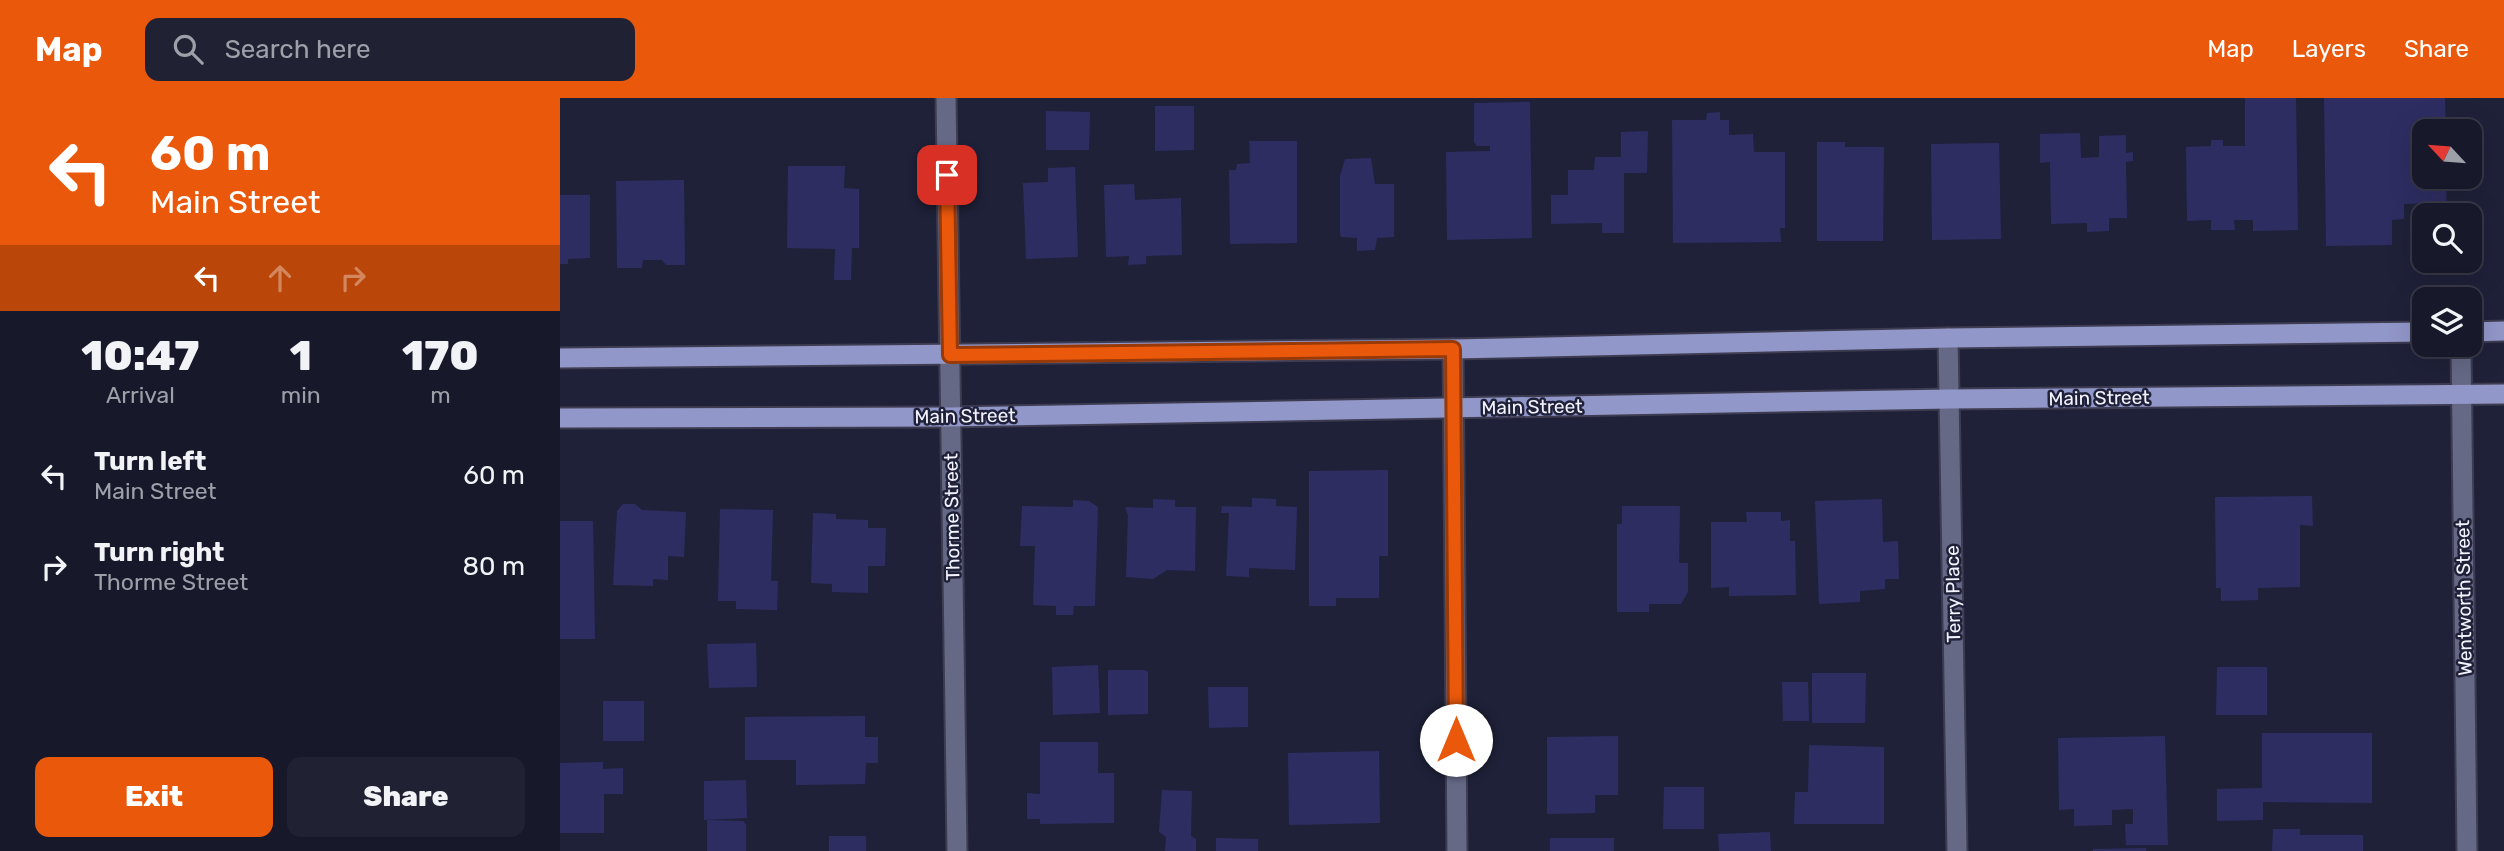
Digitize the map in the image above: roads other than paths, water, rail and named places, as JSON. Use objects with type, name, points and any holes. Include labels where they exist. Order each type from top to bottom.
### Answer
[{"type":"main road","points":[[2482,332],[2504,331]]},
{"type":"main road","points":[[560,358],[1453,349],[1948,338],[2412,332]]},
{"type":"main road","name":"Main Street","points":[[560,418],[950,417],[1950,399],[2504,394]]},
{"type":"street","name":"Thorme Street","points":[[946,98],[957,851]]},
{"type":"street","name":"Terry Place","points":[[1948,338],[1957,851]]},
{"type":"street","points":[[1453,349],[1457,851]]},
{"type":"street","name":"Wentworth Street","points":[[2461,357],[2467,851]]}]
